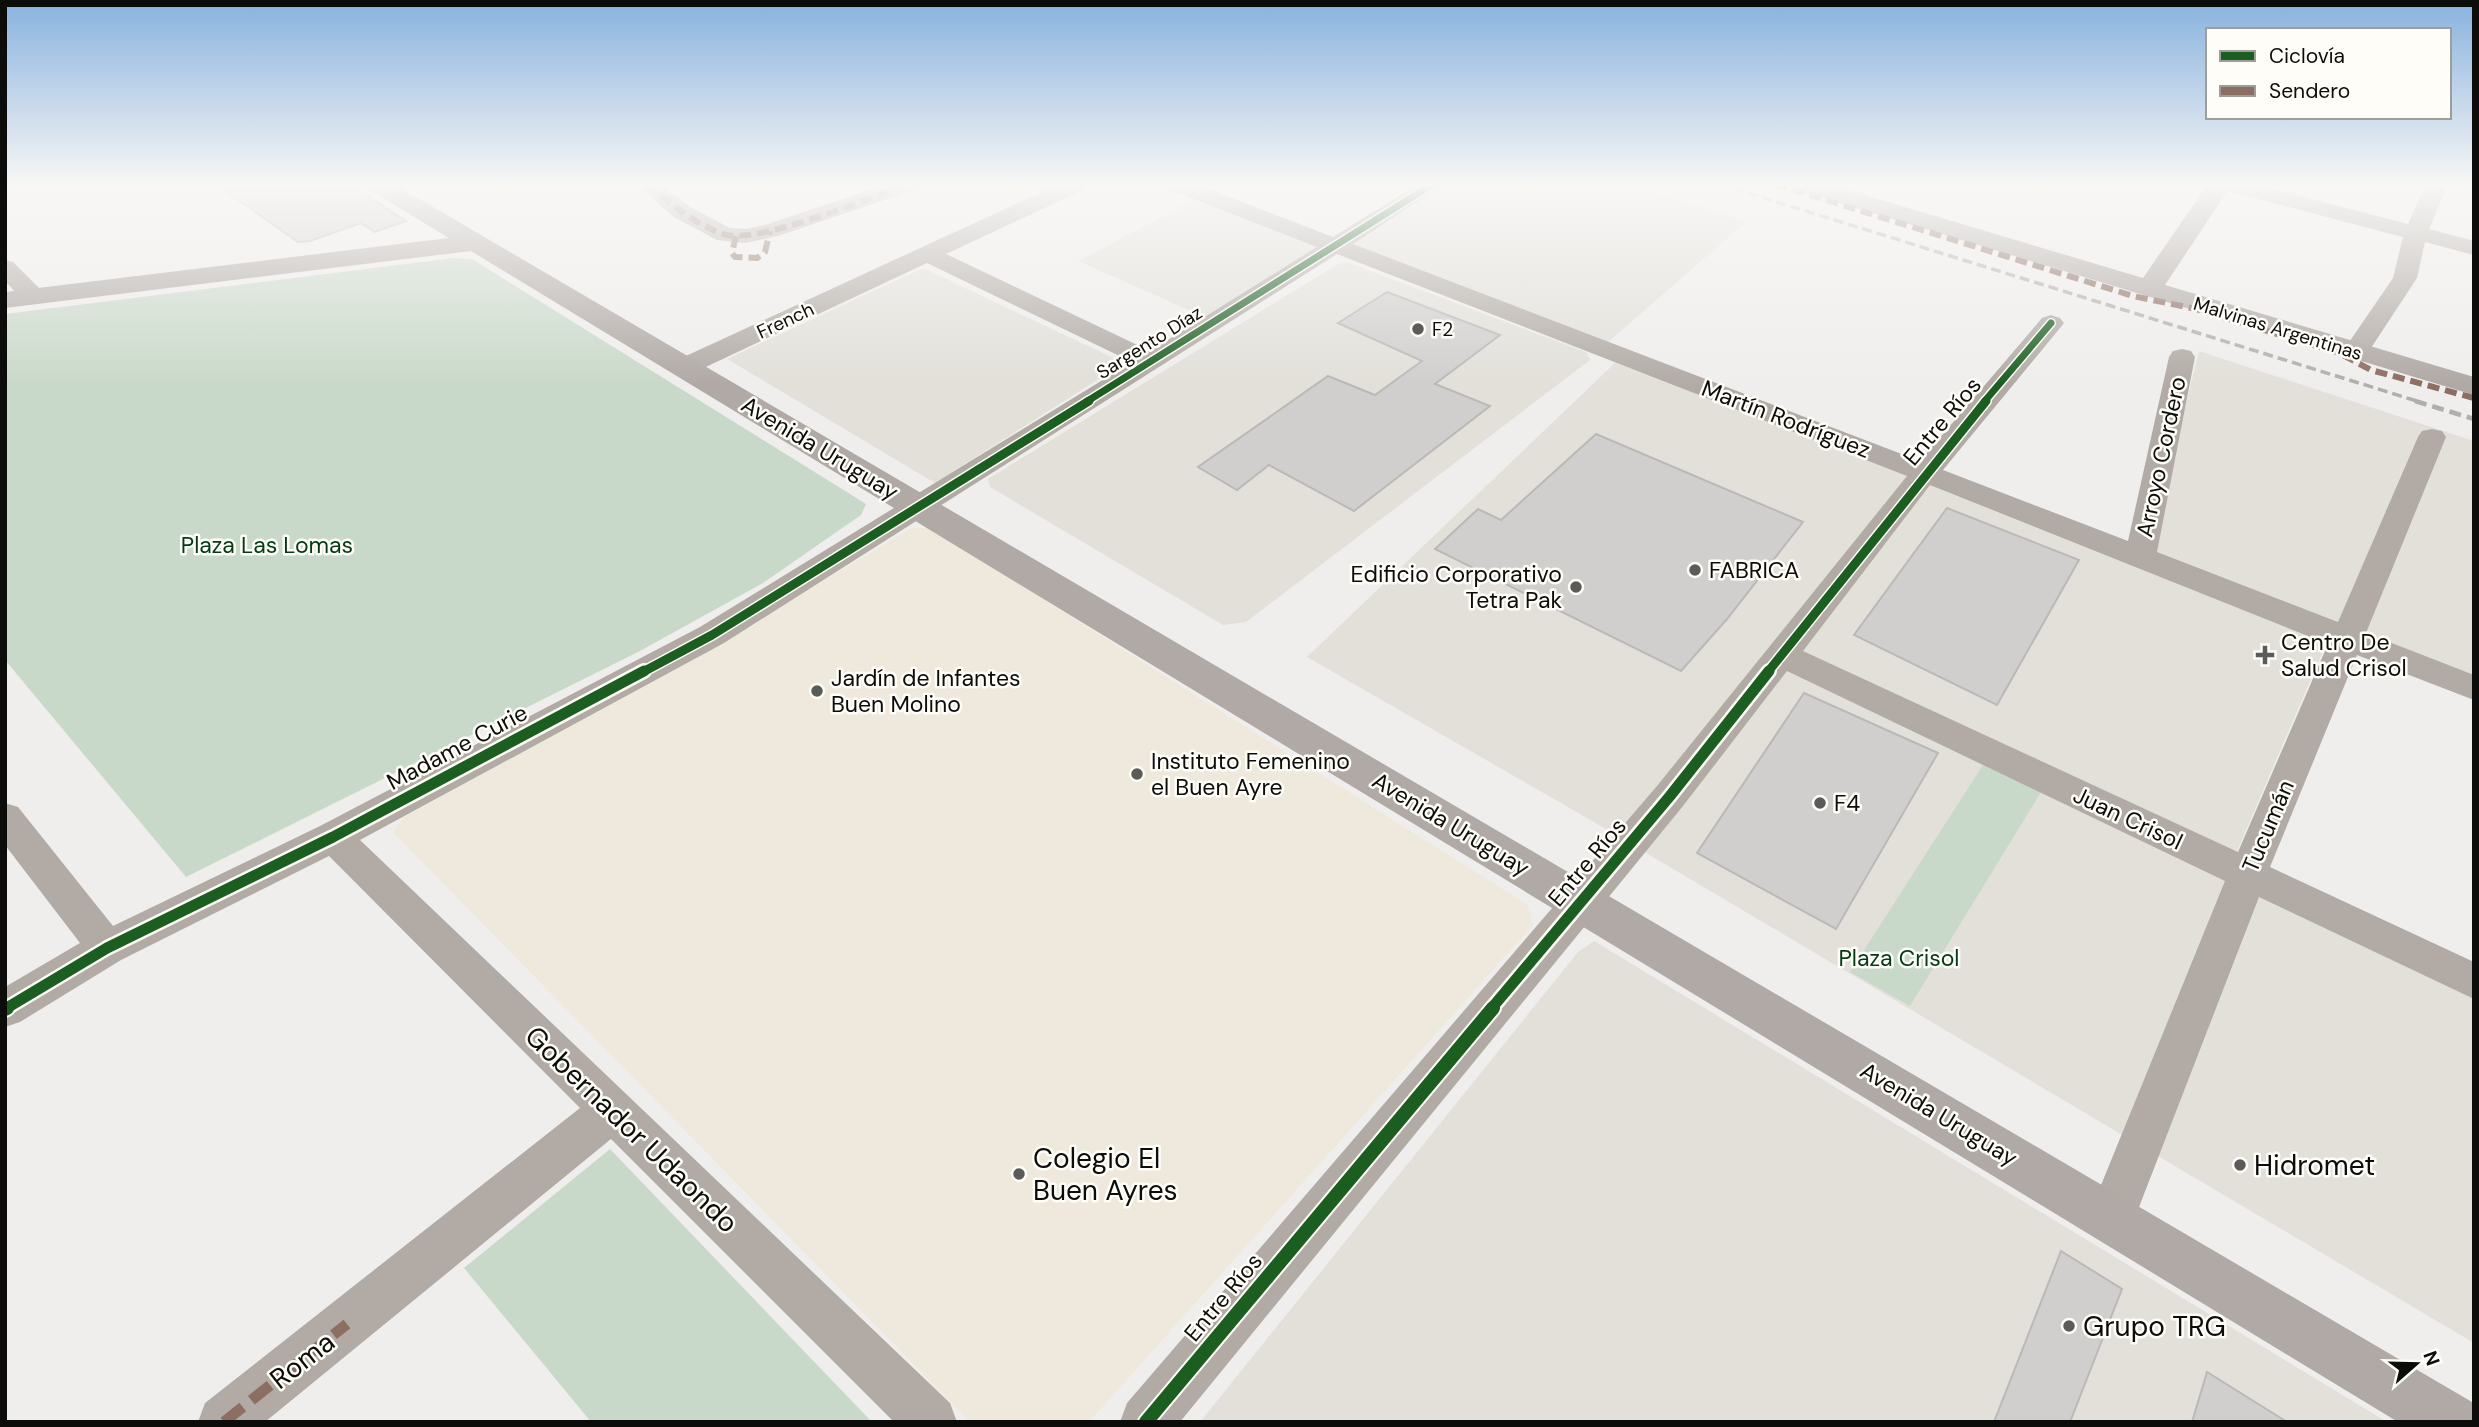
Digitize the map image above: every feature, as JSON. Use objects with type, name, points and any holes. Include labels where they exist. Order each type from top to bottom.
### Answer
[{"type":"main road","points":[[5,300],[412,251]]},
{"type":"main road","name":"Avenida Uruguay","points":[[488,251],[2452,1422]]},
{"type":"main road","name":"Malvinas Argentinas","points":[[2022,251],[2474,386]]},
{"type":"main road","points":[[2149,289],[2175,251]]},
{"type":"street","points":[[733,251],[735,257],[750,259],[767,251]]},
{"type":"street","name":"French","points":[[684,367],[935,251]]},
{"type":"street","name":"Sargento Díaz","points":[[920,508],[1326,251]]},
{"type":"street","name":"Martín Rodríguez","points":[[1349,251],[2474,688]]},
{"type":"street","points":[[2356,351],[2405,278],[2412,251]]},
{"type":"street","points":[[928,254],[1151,361]]},
{"type":"street","points":[[5,267],[33,296]]},
{"type":"street","name":"Entre Ríos","points":[[1146,1422],[1670,796],[1925,473],[2052,323]]},
{"type":"street","name":"Arroyo Cordero","points":[[2140,557],[2182,357]]},
{"type":"street","name":"Tucumán","points":[[2112,1217],[2248,874],[2432,437]]},
{"type":"street","name":"Madame Curie","points":[[5,1009],[107,948],[333,837],[712,635],[920,508]]},
{"type":"street","name":"Juan Crisol","points":[[1782,655],[2474,981]]},
{"type":"street","points":[[5,817],[107,948]]},
{"type":"street","name":"Gobernador Udaondo","points":[[333,837],[931,1422]]},
{"type":"street","name":"Roma","points":[[224,1422],[612,1110]]},
{"type":"shaded area","points":[[1098,251],[1314,251],[1205,317],[1078,261]]},
{"type":"shaded area","points":[[1362,251],[1713,251],[1607,343]]},
{"type":"shaded area","points":[[1349,263],[1586,352],[1590,360],[1246,622],[1223,625],[990,487],[988,479],[1338,264]]},
{"type":"shaded area","points":[[923,268],[1124,363],[935,483],[727,359]]},
{"type":"shaded area","points":[[2199,351],[2474,441],[2474,680],[2333,628],[2225,879],[2474,995],[2474,1343],[1587,818],[1307,657],[1616,362],[2146,567]]},
{"type":"shaded area","name":"Colegio El Buen Ayres","points":[[912,528],[930,528],[1528,905],[1533,925],[1089,1422],[970,1422],[393,832],[403,818],[727,638]]},
{"type":"shaded area","points":[[1594,941],[2387,1422],[1200,1422],[1578,952]]},
{"type":"green space","name":"Plaza Las Lomas","points":[[453,258],[472,259],[866,504],[861,515],[763,583],[640,651],[186,877],[5,660],[5,314]]},
{"type":"green space","name":"Plaza Crisol","points":[[1983,765],[2041,792],[1910,1006],[1850,972]]},
{"type":"green space","points":[[610,1149],[872,1422],[591,1422],[464,1268]]},
{"type":"building","points":[[1387,292],[1500,335],[1435,384],[1490,406],[1354,511],[1269,465],[1237,490],[1198,467],[1328,376],[1375,395],[1422,361],[1338,323]]},
{"type":"building","name":"FABRICA","points":[[1596,434],[1803,522],[1727,619],[1681,671],[1435,549],[1478,509],[1501,520]]},
{"type":"building","points":[[1947,508],[2079,560],[1997,705],[1854,635]]},
{"type":"building","name":"F4","points":[[1804,693],[1938,753],[1836,929],[1697,853]]},
{"type":"building","name":"Grupo TRG","points":[[2061,1251],[2122,1289],[2070,1422],[1994,1422]]},
{"type":"building","points":[[2207,1372],[2287,1422],[2192,1422]]},
{"type":"railway","points":[[1933,251],[2420,402]]},
{"type":"railway","points":[[2415,401],[2474,419]]},
{"type":"marked path","points":[[733,251],[735,257],[744,259],[757,258],[765,251]]},
{"type":"marked path","points":[[1988,251],[2133,296],[2196,309],[2339,353],[2371,370],[2474,398]]},
{"type":"marked path","points":[[224,1422],[347,1324]]},
{"type":"cycle path","points":[[5,1009],[107,948],[333,837],[712,635],[1327,251]]},
{"type":"cycle path","points":[[1146,1422],[1670,796],[1925,473],[2051,323]]},
{"type":"place","name":"F2","points":[[1418,329]]},
{"type":"place","name":"FABRICA","points":[[1695,570]]},
{"type":"place","name":"Edificio Corporativo Tetra Pak","points":[[1576,587]]},
{"type":"place","name":"Centro De Salud Crisol","points":[[2265,655]]},
{"type":"place","name":"Jardín de Infantes Buen Molino","points":[[817,691]]},
{"type":"place","name":"Instituto Femenino el Buen Ayre","points":[[1137,774]]},
{"type":"place","name":"F4","points":[[1820,803]]},
{"type":"place","name":"Hidromet","points":[[2240,1165]]},
{"type":"place","name":"Colegio El Buen Ayres","points":[[1019,1174]]},
{"type":"place","name":"Grupo TRG","points":[[2069,1326]]}]
